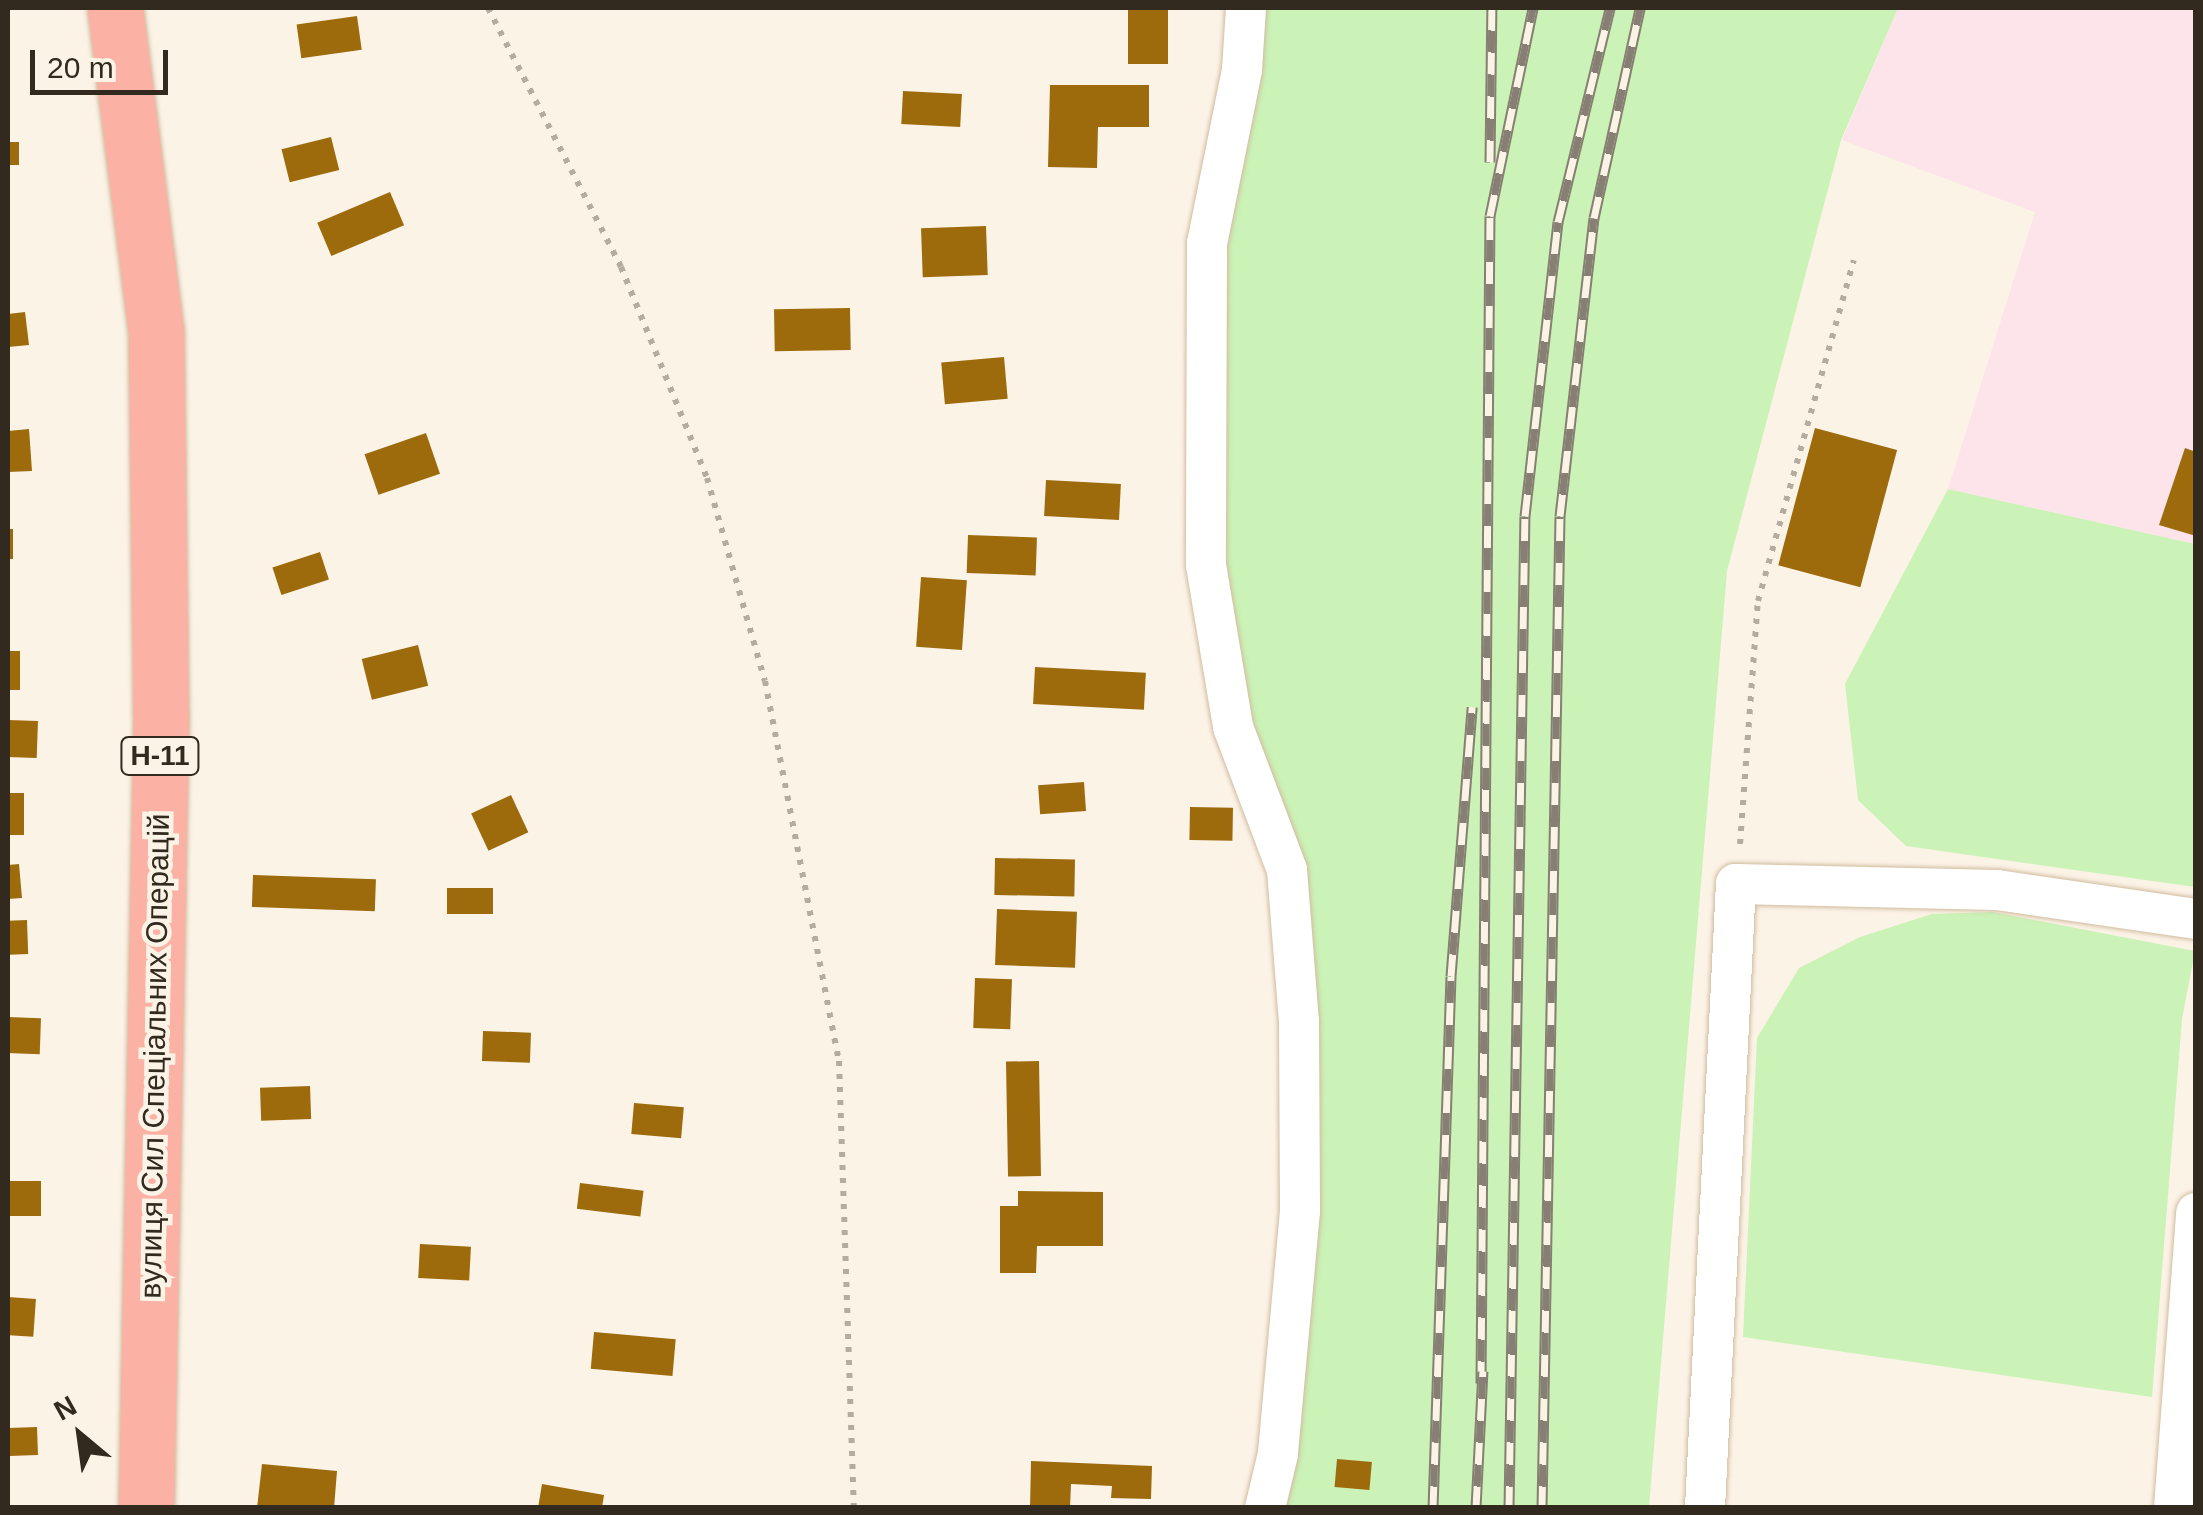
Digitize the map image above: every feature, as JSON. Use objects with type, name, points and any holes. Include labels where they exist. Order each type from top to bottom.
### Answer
[{"type":"main road","name":"вулиця Сил Спеціальних Операцій","points":[[114,8],[156,330],[161,715],[146,1508]]},
{"type":"street","points":[[1246,8],[1242,70],[1207,243],[1206,565],[1233,727],[1287,870],[1299,1021],[1300,1212],[1278,1454],[1266,1508]]},
{"type":"street","points":[[1705,1508],[1736,884],[1997,890],[2196,919]]},
{"type":"street","points":[[2174,1508],[2196,1213]]},
{"type":"path","points":[[488,8],[628,285],[706,478],[765,681],[839,1061],[854,1508]]},
{"type":"path","points":[[1736,884],[1758,601],[1854,260]]},
{"type":"shaded area","points":[[1898,8],[2195,8],[2195,544],[1948,489],[2035,212],[1842,140]]},
{"type":"green space","points":[[1261,8],[1898,8],[1841,140],[1727,571],[1649,1507],[1276,1507],[1310,1020],[1242,723],[1218,565],[1220,244]]},
{"type":"green space","points":[[1948,489],[2195,544],[2195,887],[1906,846],[1858,800],[1845,684]]},
{"type":"green space","points":[[1993,912],[2195,951],[2182,1019],[2152,1397],[1743,1337],[1757,1038],[1799,968],[1860,937],[1932,914]]},
{"type":"building","points":[[1128,8],[1168,8],[1168,64],[1128,64]]},
{"type":"building","points":[[357,16],[362,50],[301,58],[297,24]]},
{"type":"building","points":[[1050,85],[1149,85],[1149,127],[1098,127],[1097,168],[1048,167]]},
{"type":"building","points":[[903,91],[962,94],[960,127],[901,124]]},
{"type":"building","points":[[331,137],[339,170],[290,182],[282,149]]},
{"type":"building","points":[[8,142],[19,142],[19,165],[8,165]]},
{"type":"building","points":[[390,192],[404,225],[331,256],[317,223]]},
{"type":"building","points":[[986,226],[988,275],[923,277],[921,228]]},
{"type":"building","points":[[850,308],[851,350],[775,351],[774,309]]},
{"type":"building","points":[[25,312],[29,345],[8,347],[8,314]]},
{"type":"building","points":[[1004,357],[1008,399],[945,404],[941,362]]},
{"type":"building","points":[[1815,428],[1897,450],[1860,587],[1778,565]]},
{"type":"building","points":[[29,429],[32,471],[8,472],[8,431]]},
{"type":"building","points":[[426,433],[440,474],[379,495],[365,454]]},
{"type":"building","points":[[2185,448],[2196,452],[2196,536],[2159,525]]},
{"type":"building","points":[[1046,480],[1121,484],[1119,520],[1044,516]]},
{"type":"building","points":[[8,529],[13,529],[13,559],[8,559]]},
{"type":"building","points":[[968,535],[1037,537],[1036,575],[967,573]]},
{"type":"building","points":[[320,552],[329,580],[281,595],[272,567]]},
{"type":"building","points":[[921,577],[967,580],[962,650],[916,647]]},
{"type":"building","points":[[418,645],[428,686],[372,700],[362,659]]},
{"type":"building","points":[[8,651],[20,651],[20,690],[8,690]]},
{"type":"building","points":[[1035,667],[1146,673],[1144,710],[1033,704]]},
{"type":"building","points":[[8,720],[38,721],[37,758],[8,757]]},
{"type":"building","points":[[1084,782],[1086,811],[1040,814],[1038,785]]},
{"type":"building","points":[[8,793],[24,793],[24,835],[8,835]]},
{"type":"building","points":[[511,795],[528,832],[488,851],[471,814]]},
{"type":"building","points":[[1190,807],[1233,808],[1232,841],[1189,840]]},
{"type":"building","points":[[995,858],[1075,859],[1074,896],[994,895]]},
{"type":"building","points":[[19,864],[22,898],[8,899],[8,865]]},
{"type":"building","points":[[253,875],[376,879],[375,911],[252,907]]},
{"type":"building","points":[[447,888],[493,888],[493,914],[447,914]]},
{"type":"building","points":[[997,909],[1077,912],[1075,968],[995,965]]},
{"type":"building","points":[[27,920],[28,954],[9,955],[8,921]]},
{"type":"building","points":[[975,978],[1012,979],[1010,1029],[973,1028]]},
{"type":"building","points":[[8,1017],[41,1018],[40,1054],[8,1053]]},
{"type":"building","points":[[483,1031],[531,1033],[530,1063],[482,1061]]},
{"type":"building","points":[[1039,1061],[1041,1176],[1008,1177],[1006,1062]]},
{"type":"building","points":[[310,1086],[311,1119],[261,1121],[260,1088]]},
{"type":"building","points":[[634,1103],[684,1107],[681,1138],[631,1134]]},
{"type":"building","points":[[8,1181],[41,1181],[41,1216],[8,1216]]},
{"type":"building","points":[[580,1183],[644,1191],[640,1217],[577,1209]]},
{"type":"building","points":[[1018,1191],[1103,1192],[1103,1246],[1037,1246],[1036,1273],[1000,1273],[1000,1206],[1018,1206]]},
{"type":"building","points":[[420,1244],[471,1247],[469,1281],[418,1278]]},
{"type":"building","points":[[8,1297],[36,1299],[33,1337],[8,1335]]},
{"type":"building","points":[[594,1332],[676,1339],[672,1376],[591,1369]]},
{"type":"building","points":[[37,1427],[38,1455],[9,1456],[8,1428]]},
{"type":"building","points":[[1337,1459],[1372,1462],[1369,1490],[1335,1487]]},
{"type":"building","points":[[1031,1461],[1152,1466],[1151,1499],[1111,1498],[1112,1486],[1071,1484],[1070,1508],[1030,1508]]},
{"type":"building","points":[[262,1464],[337,1471],[334,1508],[257,1508]]},
{"type":"building","points":[[542,1484],[604,1495],[602,1508],[538,1508]]},
{"type":"railway","points":[[1490,162],[1492,8]]},
{"type":"railway","points":[[1481,1383],[1490,216],[1533,8]]},
{"type":"railway","points":[[1509,1508],[1525,516],[1558,222],[1610,8]]},
{"type":"railway","points":[[1542,1508],[1560,516],[1594,218],[1640,8]]},
{"type":"railway","points":[[1433,1508],[1451,976],[1472,707]]},
{"type":"railway","points":[[1476,1508],[1483,1371]]}]
